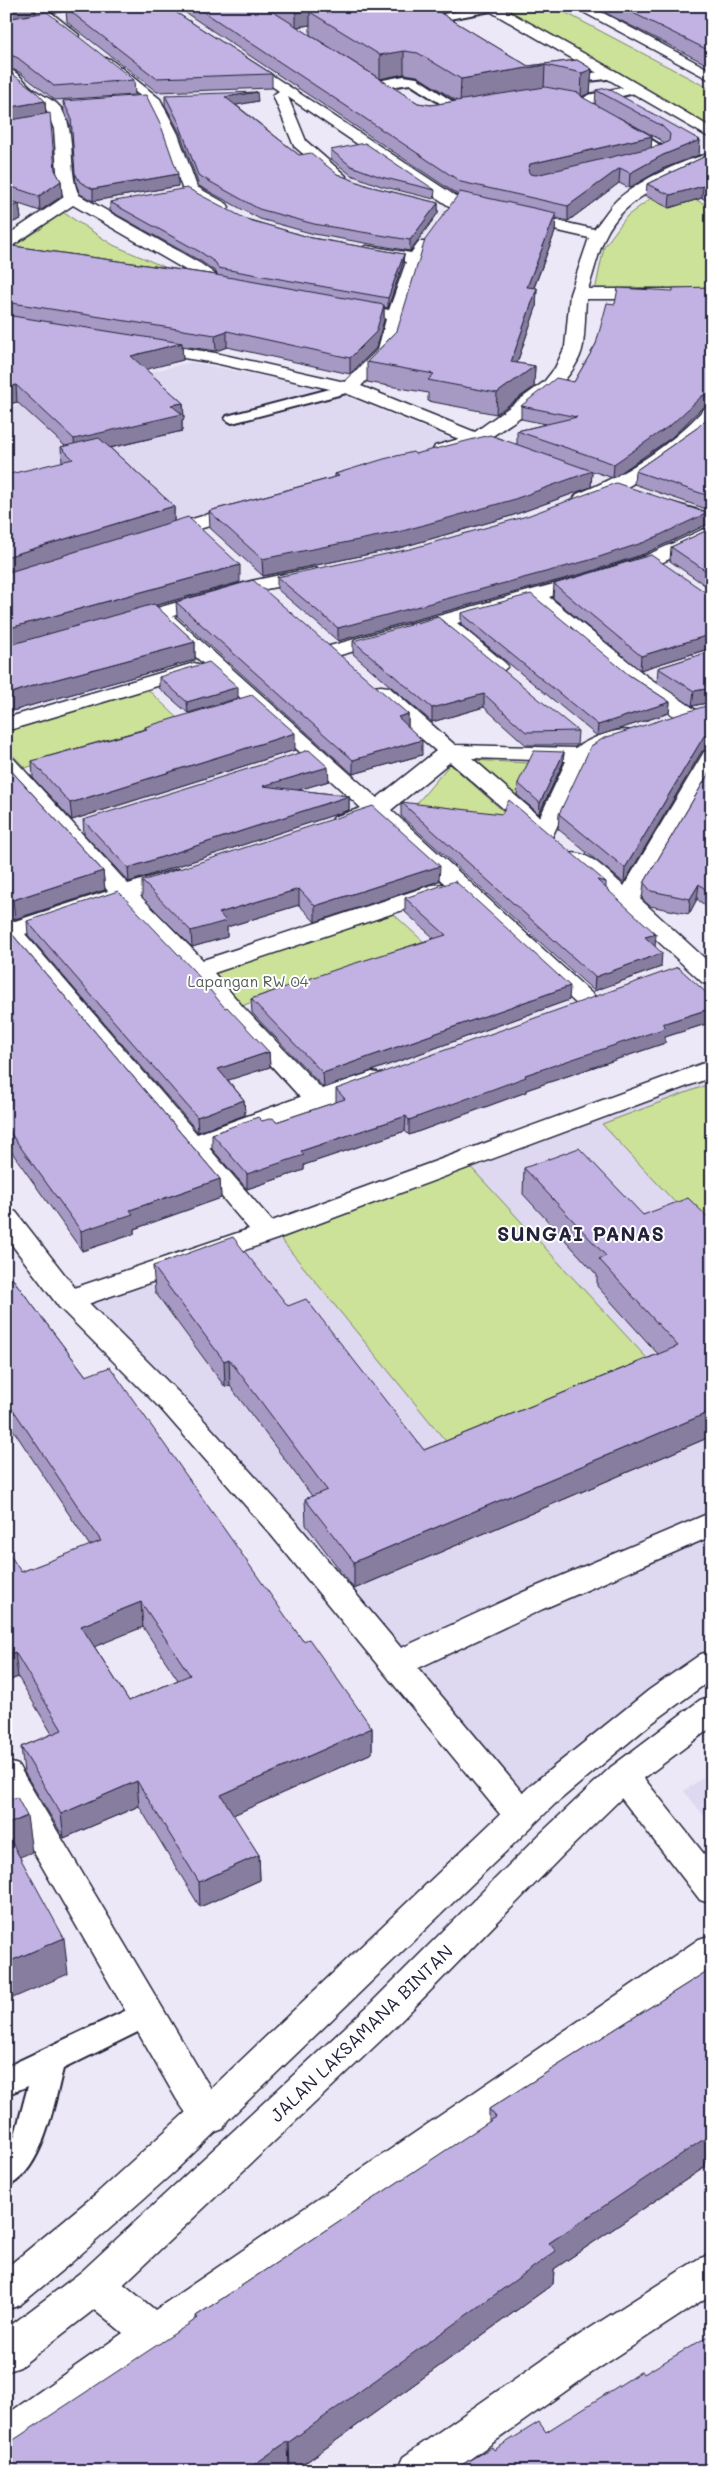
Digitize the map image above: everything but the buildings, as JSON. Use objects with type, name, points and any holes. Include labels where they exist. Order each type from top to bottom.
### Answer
[{"type":"street","points":[[34,6],[153,100],[170,134],[190,190],[237,216]]},
{"type":"street","points":[[583,8],[610,6]]},
{"type":"street","points":[[489,7],[612,75],[712,135]]},
{"type":"street","points":[[583,8],[712,77]]},
{"type":"street","points":[[33,22],[70,16]]},
{"type":"street","points":[[228,50],[281,95],[450,210]]},
{"type":"street","points":[[679,59],[704,55]]},
{"type":"street","points":[[6,72],[21,94],[55,114],[62,129],[66,185],[73,198],[195,268],[217,284]]},
{"type":"street","points":[[281,95],[299,143],[329,170],[352,183]]},
{"type":"street","points":[[135,101],[173,99]]},
{"type":"street","points":[[41,124],[71,106]]},
{"type":"street","points":[[420,457],[476,440],[550,386],[563,369],[574,347],[578,294],[598,235],[623,203],[641,190],[673,173],[712,158]]},
{"type":"street","points":[[172,194],[190,190]]},
{"type":"street","points":[[9,251],[44,220],[73,198]]},
{"type":"street","points":[[89,208],[117,204]]},
{"type":"street","points":[[431,205],[450,210],[598,235]]},
{"type":"street","points":[[25,213],[44,220]]},
{"type":"street","points":[[349,388],[386,351],[395,316],[415,259],[435,231]]},
{"type":"street","points":[[356,249],[415,259]]},
{"type":"street","points":[[178,278],[235,287]]},
{"type":"street","points":[[578,294],[712,294]]},
{"type":"street","points":[[329,304],[395,316]]},
{"type":"street","points":[[127,344],[216,358],[349,388],[476,440],[504,449]]},
{"type":"street","points":[[571,503],[622,490],[641,471],[688,436],[712,412]]},
{"type":"street","points":[[586,478],[622,490]]},
{"type":"street","points":[[656,502],[712,520]]},
{"type":"street","points":[[146,540],[200,532],[258,505]]},
{"type":"street","points":[[707,965],[544,832],[326,645],[441,620],[660,565],[712,531]]},
{"type":"street","points":[[112,627],[159,613],[251,579],[335,570]]},
{"type":"street","points":[[251,579],[278,603]]},
{"type":"street","points":[[535,596],[637,680],[688,715]]},
{"type":"street","points":[[159,613],[214,663],[247,704],[315,753],[460,884],[598,999],[561,1012]]},
{"type":"street","points":[[441,620],[510,677]]},
{"type":"street","points":[[6,725],[214,663]]},
{"type":"street","points":[[637,680],[665,671]]},
{"type":"street","points":[[324,828],[378,810],[450,751],[584,745],[651,728],[712,709]]},
{"type":"street","points":[[544,832],[584,745]]},
{"type":"street","points":[[286,762],[315,753]]},
{"type":"street","points":[[627,900],[712,758]]},
{"type":"street","points":[[19,769],[78,827],[124,894],[199,970],[235,1013],[318,1100]]},
{"type":"street","points":[[198,870],[7,930],[267,1233]]},
{"type":"street","points":[[199,970],[460,884]]},
{"type":"street","points":[[670,974],[707,965]]},
{"type":"street","points":[[69,1300],[267,1233],[712,1068]]},
{"type":"street","points":[[192,1145],[392,1073]]},
{"type":"street","points":[[6,1218],[69,1300],[171,1402],[283,1528],[520,1814]]},
{"type":"street","points":[[397,1664],[532,1601],[712,1524]]},
{"type":"street","points":[[6,2292],[48,2259],[210,2117],[520,1814],[600,1746],[688,1678],[712,1663]]},
{"type":"street","name":"JALAN LAKSAMANA BINTAN","points":[[6,2353],[95,2285],[382,2016],[551,1845],[623,1776],[712,1709]]},
{"type":"street","points":[[6,1774],[18,1818],[146,2014],[190,2088],[210,2117]]},
{"type":"street","points":[[623,1776],[712,1890]]},
{"type":"street","points":[[6,2440],[154,2334],[712,1950]]},
{"type":"street","points":[[418,2471],[573,2362],[712,2272]]},
{"type":"street","points":[[95,2285],[154,2334]]},
{"type":"lane","points":[[421,6],[455,27]]},
{"type":"lane","points":[[405,13],[439,18],[489,7]]},
{"type":"lane","points":[[548,79],[566,80],[612,75]]},
{"type":"lane","points":[[392,95],[372,82],[413,81],[463,109],[440,113]]},
{"type":"lane","points":[[583,103],[592,98],[635,89]]},
{"type":"lane","points":[[568,99],[583,103],[662,150],[656,156],[628,162]]},
{"type":"lane","points":[[232,419],[349,388]]},
{"type":"lane","points":[[6,2082],[146,2014]]},
{"type":"lane","points":[[6,2173],[29,2140],[50,2061]]},
{"type":"shaded area","points":[[191,362],[329,389],[470,447],[6,578],[6,408]]},
{"type":"shaded area","points":[[712,1068],[712,1663],[520,1814],[69,1300]]},
{"type":"shaded area","points":[[712,1771],[712,1826],[684,1791]]},
{"type":"green space","points":[[491,6],[553,6],[712,90],[712,132]]},
{"type":"green space","points":[[666,187],[712,207],[712,294],[595,291],[604,247],[627,216]]},
{"type":"green space","points":[[58,209],[113,245],[190,278],[6,251],[41,229]]},
{"type":"green space","points":[[143,685],[181,721],[25,768],[6,748],[6,725]]},
{"type":"green space","points":[[472,760],[565,765],[541,817]]},
{"type":"green space","points":[[450,764],[520,826],[408,814]]},
{"type":"green space","name":"Lapangan RW 04","points":[[389,910],[425,943],[241,1006],[209,971]]},
{"type":"green space","points":[[712,1083],[712,1242],[602,1124]]},
{"type":"green space","points":[[466,1162],[656,1368],[453,1450],[274,1231]]},
{"type":"district","name":"SUNGAI PANAS","points":[[581,1233]]}]
